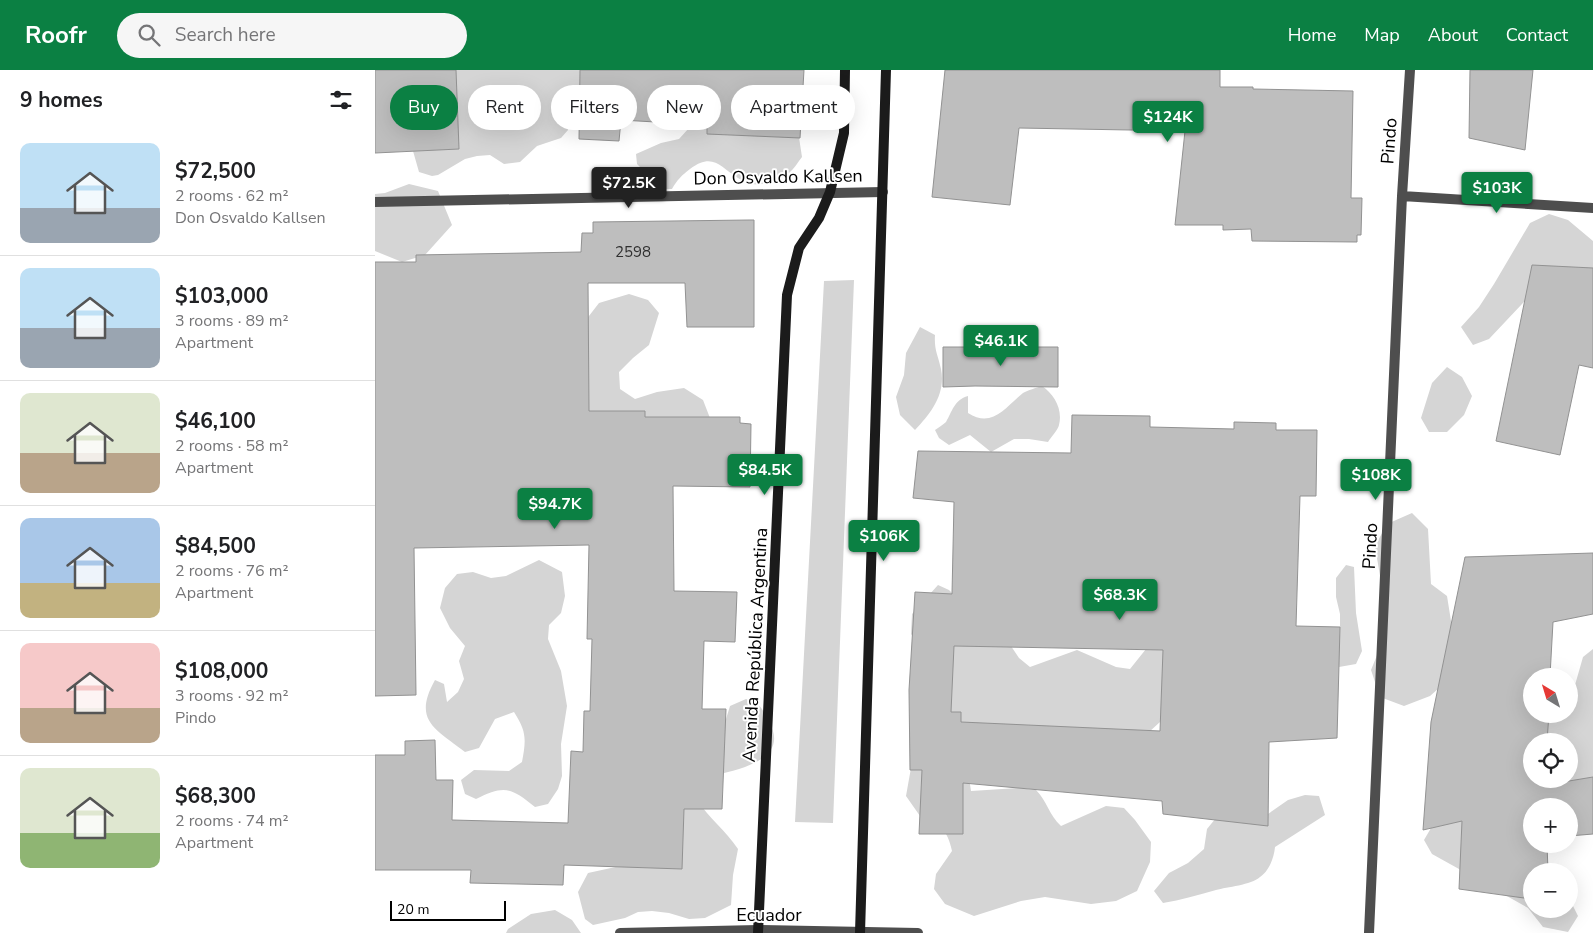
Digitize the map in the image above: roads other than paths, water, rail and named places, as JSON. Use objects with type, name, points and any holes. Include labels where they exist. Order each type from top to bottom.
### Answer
[{"type":"main road","name":"Avenida República Argentina","points":[[758,932],[787,295],[799,248],[819,218],[830,192],[844,133],[845,70]]},
{"type":"main road","points":[[860,932],[883,192],[885,70]]},
{"type":"street","name":"Pindo","points":[[1369,933],[1402,196],[1410,70]]},
{"type":"street","name":"Don Osvaldo Kallsen","points":[[375,202],[883,192]]},
{"type":"street","points":[[1402,196],[1593,208]]},
{"type":"street","name":"Ecuador","points":[[620,933],[918,933]]}]
